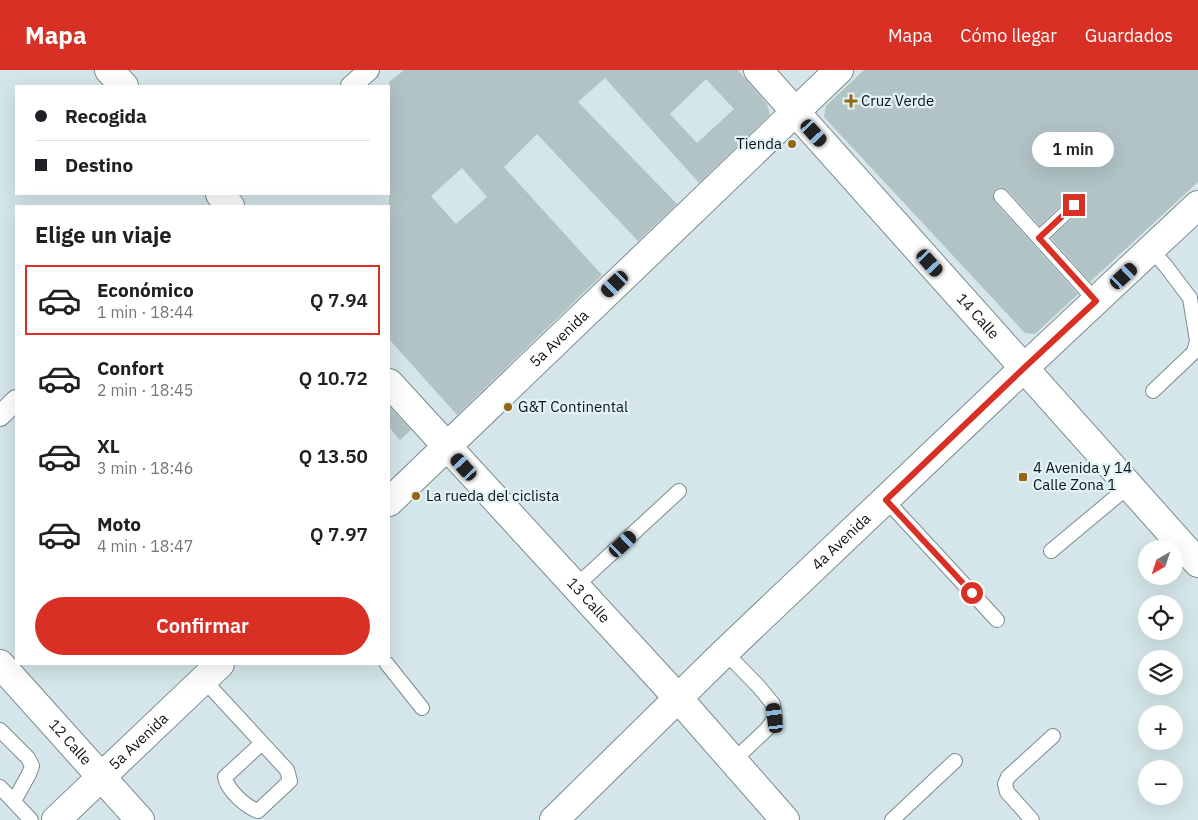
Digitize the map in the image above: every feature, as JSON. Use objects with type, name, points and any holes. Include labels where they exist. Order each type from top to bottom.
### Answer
[{"type":"street","points":[[109,70],[123,85]]},
{"type":"street","points":[[352,85],[369,70]]},
{"type":"street","name":"14 Calle","points":[[758,70],[1198,563]]},
{"type":"street","name":"5a Avenida","points":[[390,500],[839,70]]},
{"type":"street","name":"4a Avenida","points":[[554,820],[725,652],[1024,368],[1198,206]]},
{"type":"street","name":"13 Calle","points":[[390,384],[678,698],[785,820]]},
{"type":"street","points":[[0,416],[15,401]]},
{"type":"street","name":"5a Avenida","points":[[56,820],[212,672]]},
{"type":"street","name":"12 Calle","points":[[4,675],[140,820]]},
{"type":"lane","points":[[1001,196],[1096,301]]},
{"type":"lane","points":[[1039,238],[1074,205]]},
{"type":"lane","points":[[1151,250],[1190,298],[1197,341],[1194,352],[1153,391]]},
{"type":"lane","points":[[1051,551],[1129,486]]},
{"type":"lane","points":[[575,587],[679,491]]},
{"type":"lane","points":[[886,500],[997,620]]},
{"type":"lane","points":[[725,652],[773,704],[775,718],[767,729],[733,761]]},
{"type":"lane","points":[[388,665],[422,708]]},
{"type":"lane","points":[[212,672],[262,743],[287,770],[290,781],[258,810],[249,808],[226,784],[225,776],[262,743]]},
{"type":"lane","points":[[0,730],[28,758],[32,766],[14,801]]},
{"type":"lane","points":[[1032,820],[1007,792],[1005,784],[1008,776],[1053,736]]},
{"type":"lane","points":[[892,820],[955,761]]},
{"type":"lane","points":[[0,789],[31,820]]},
{"type":"building","points":[[404,70],[738,70],[767,104],[770,115],[699,183],[605,78],[578,102],[677,204],[638,241],[537,134],[504,167],[602,275],[457,415],[390,340],[389,82]],"holes":[[[706,79],[734,109],[697,143],[670,114]],[[462,168],[487,197],[456,224],[431,196]]]},
{"type":"building","points":[[864,70],[1198,70],[1198,182],[1090,282],[1051,238],[1080,211],[1083,203],[1080,199],[1076,197],[1068,198],[1040,226],[1007,190],[1000,187],[996,189],[993,194],[995,202],[1078,294],[1035,334],[1025,333],[824,117],[826,106]]},
{"type":"building","points":[[390,407],[411,430],[400,440],[390,428]]},
{"type":"place","name":"Cruz Verde","points":[[851,101]]},
{"type":"place","name":"Tienda","points":[[792,144]]},
{"type":"place","name":"G&T Continental","points":[[508,407]]},
{"type":"place","name":"4 Avenida y 14 Calle Zona 1","points":[[1023,477]]},
{"type":"place","name":"La rueda del ciclista","points":[[416,496]]},
{"type":"route","points":[[972,593],[886,500],[1096,301],[1039,238],[1074,205]]}]
